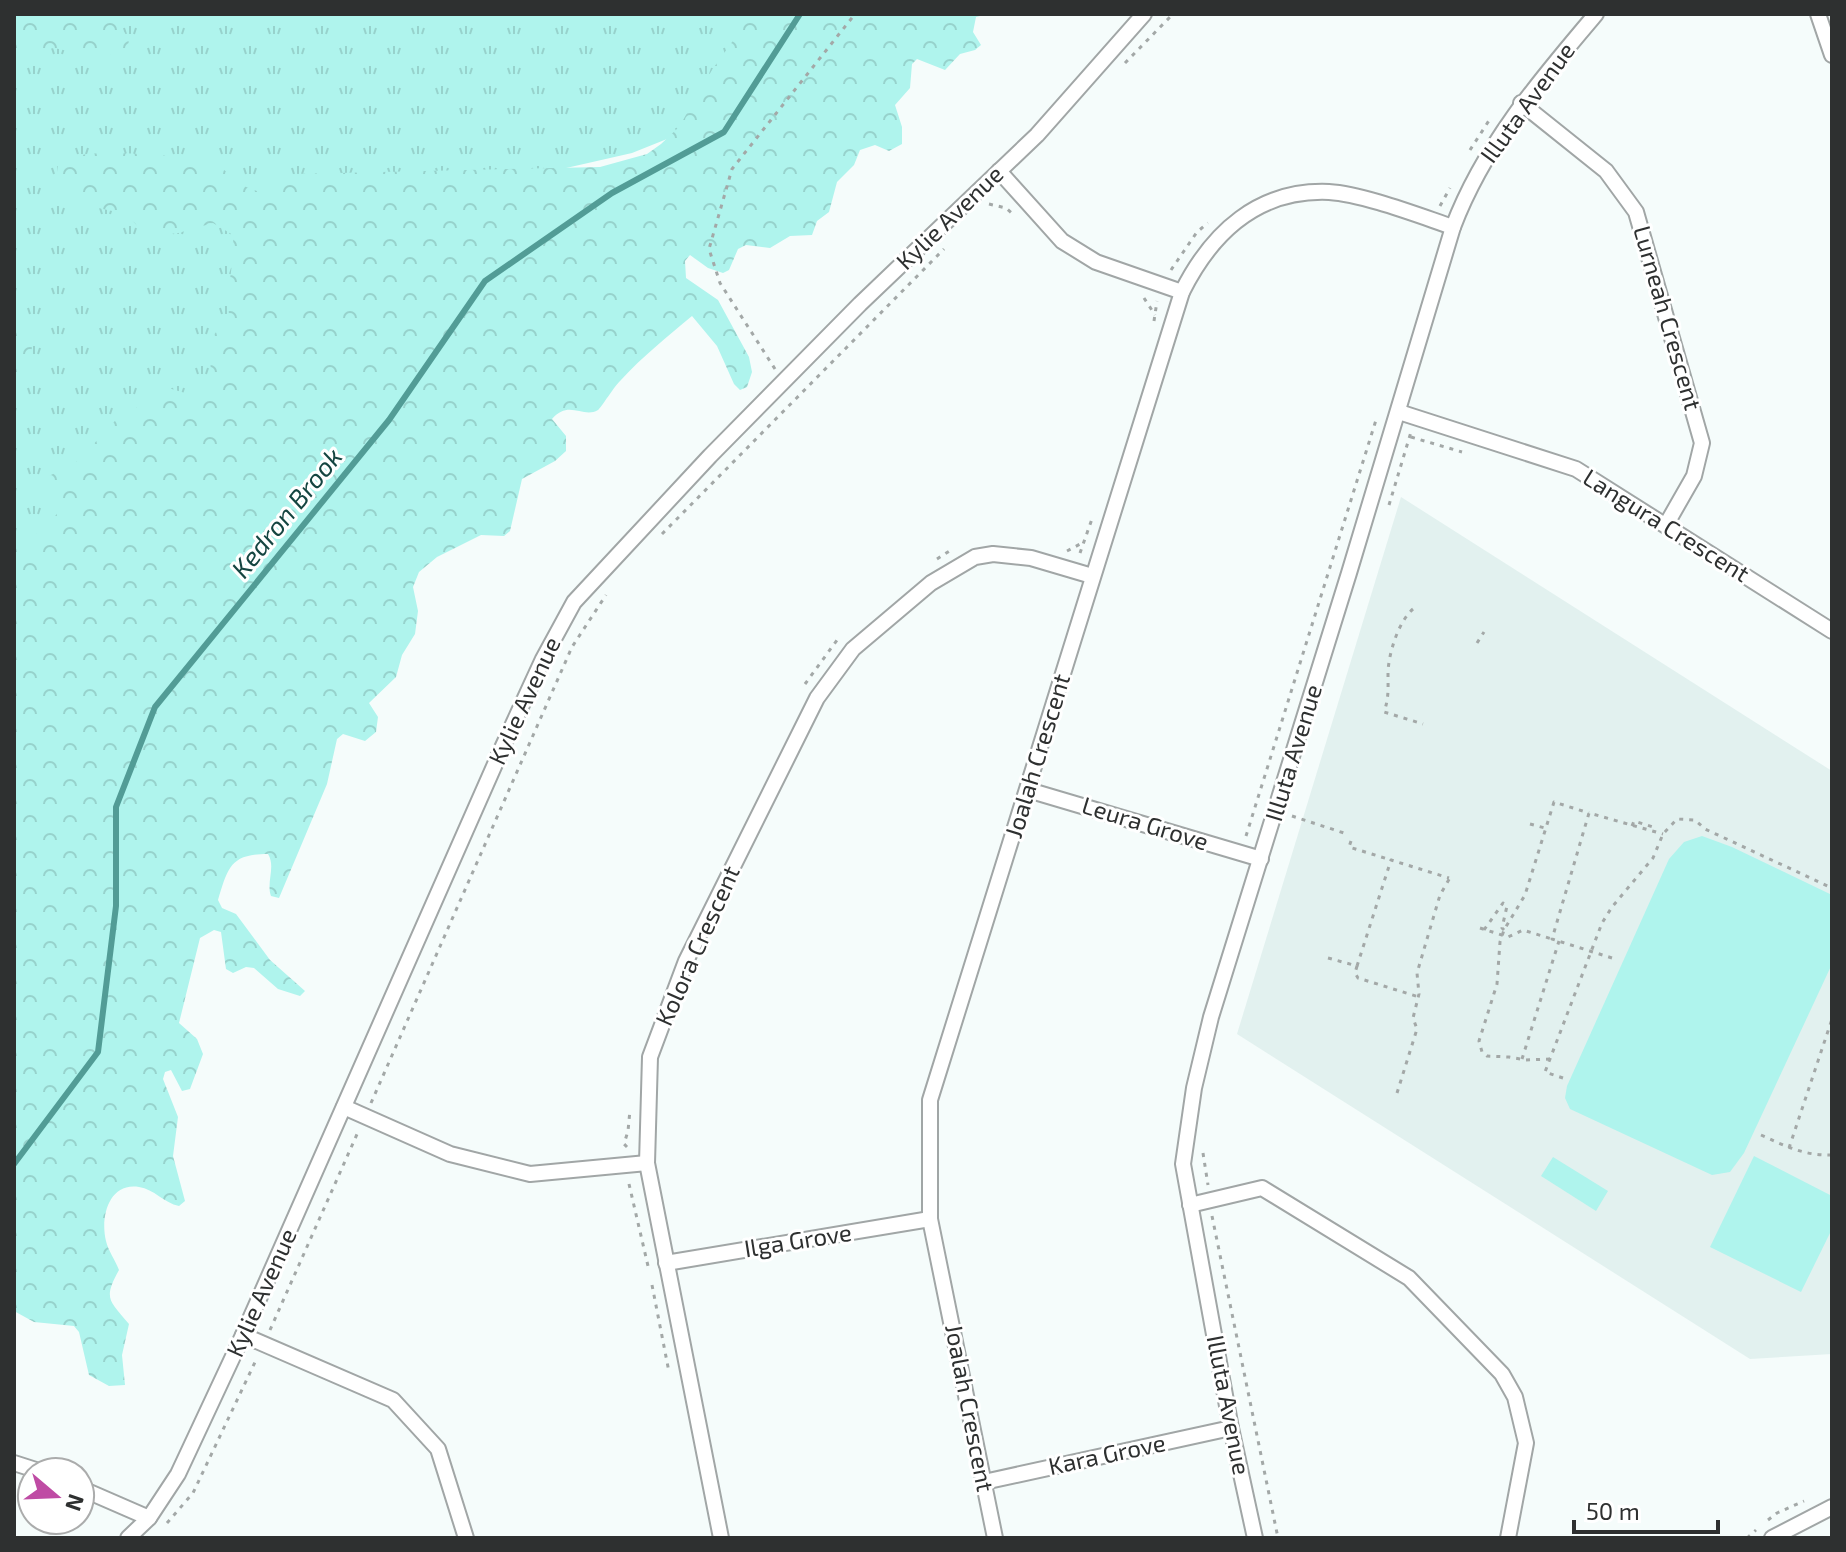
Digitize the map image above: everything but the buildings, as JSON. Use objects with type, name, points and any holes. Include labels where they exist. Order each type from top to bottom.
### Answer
[{"type":"street","name":"Kylie Avenue","points":[[128,1538],[149,1518],[178,1474],[243,1335],[509,732],[574,602],[860,304],[1037,135],[1144,14]]},
{"type":"street","name":"Illuta Avenue","points":[[1255,1538],[1231,1428],[1183,1164],[1194,1088],[1211,1017],[1399,412],[1453,227],[1482,165],[1521,103],[1596,14]]},
{"type":"street","points":[[1818,14],[1832,55]]},
{"type":"street","name":"Lurneah Crescent","points":[[1521,103],[1606,171],[1636,212],[1702,443],[1694,476],[1666,525]]},
{"type":"street","points":[[999,171],[1062,241],[1096,262],[1182,292]]},
{"type":"street","name":"Joalah Crescent","points":[[995,1538],[930,1219],[930,1100],[1182,292],[1208,248],[1247,214],[1270,199],[1332,192],[1453,227]]},
{"type":"street","name":"Langura Crescent","points":[[1399,412],[1576,469],[1832,631]]},
{"type":"street","name":"Kolora Crescent","points":[[721,1538],[647,1163],[650,1057],[681,975],[809,712],[833,672],[853,649],[931,583],[975,557],[993,554],[1031,558],[1092,576]]},
{"type":"street","name":"Leura Grove","points":[[1028,790],[1261,859]]},
{"type":"street","points":[[344,1107],[450,1154],[530,1174],[647,1163]]},
{"type":"street","points":[[1190,1205],[1262,1188],[1409,1278],[1481,1349],[1502,1374],[1515,1397],[1526,1443],[1508,1538]]},
{"type":"street","name":"Ilga Grove","points":[[666,1263],[930,1219]]},
{"type":"street","points":[[243,1335],[393,1400],[438,1449],[466,1538]]},
{"type":"street","name":"Kara Grove","points":[[984,1482],[1231,1428]]},
{"type":"street","points":[[96,1495],[149,1518]]},
{"type":"street","points":[[1772,1538],[1832,1507]]},
{"type":"path","points":[[783,383],[720,283],[709,249],[732,169],[855,14]]},
{"type":"path","points":[[1118,70],[1173,14]]},
{"type":"path","points":[[989,204],[1009,183]]},
{"type":"path","points":[[656,540],[944,249]]},
{"type":"path","points":[[1388,508],[1416,417]]},
{"type":"path","points":[[1392,431],[1469,454]]},
{"type":"path","points":[[164,1527],[193,1493],[264,1344],[572,647],[612,585]]},
{"type":"path","points":[[1413,609],[1404,617],[1389,664],[1389,697],[1384,712],[1423,724]]},
{"type":"path","points":[[1477,643],[1484,632]]},
{"type":"path","points":[[1550,1059],[1487,1056],[1482,1052],[1479,1041],[1497,984],[1502,936],[1525,895],[1554,802],[1663,834]]},
{"type":"path","points":[[1552,939],[1589,813]]},
{"type":"path","points":[[1292,816],[1347,834]]},
{"type":"path","points":[[1563,1078],[1545,1072],[1591,951],[1612,907],[1653,858],[1663,834],[1677,819],[1695,820],[1705,829],[1832,888]]},
{"type":"path","points":[[1632,826],[1634,821],[1653,827]]},
{"type":"path","points":[[1530,824],[1545,828]]},
{"type":"path","points":[[1351,841],[1349,847],[1450,877],[1440,895],[1417,973],[1419,997],[1413,1018],[1417,1029],[1397,1093]]},
{"type":"path","points":[[1391,860],[1355,973],[1358,978],[1419,997]]},
{"type":"path","points":[[1504,930],[1507,906],[1503,903],[1482,929],[1510,937],[1523,930],[1612,958]]},
{"type":"path","points":[[1522,1059],[1559,941]]},
{"type":"path","points":[[1328,958],[1357,966]]},
{"type":"path","points":[[1789,1148],[1832,1019]]},
{"type":"path","points":[[1761,1135],[1815,1156],[1832,1155]]},
{"type":"path","points":[[1204,1142],[1209,1200],[1278,1538]]},
{"type":"shaded area","points":[[1401,497],[1832,771],[1832,1354],[1750,1359],[1237,1034]]},
{"type":"green space","points":[[14,14],[779,14],[682,133],[632,153],[492,185],[14,899]]},
{"type":"green space","points":[[14,14],[118,14],[120,26],[129,39],[128,47],[122,54],[91,56],[54,48],[38,51],[25,43],[18,46],[14,65]]},
{"type":"green space","points":[[752,14],[988,14],[976,17],[973,32],[981,45],[960,54],[945,70],[917,59],[912,64],[910,88],[895,105],[902,127],[902,144],[889,151],[875,145],[860,150],[854,165],[837,182],[829,212],[817,221],[812,235],[790,236],[770,248],[746,245],[738,249],[729,270],[723,273],[708,268],[690,255],[685,261],[686,278],[718,300],[749,357],[752,372],[747,387],[740,390],[734,384],[717,346],[692,316],[629,371],[598,410],[564,410],[552,419],[566,436],[566,451],[555,461],[522,479],[510,531],[504,536],[481,535],[437,557],[419,572],[413,587],[418,611],[415,634],[402,655],[396,677],[369,703],[378,717],[376,732],[365,741],[343,734],[337,739],[327,784],[279,898],[271,896],[268,854],[246,857],[232,865],[218,900],[222,908],[236,914],[270,960],[305,991],[300,996],[278,989],[254,968],[246,967],[233,973],[226,969],[221,932],[214,930],[200,938],[179,1023],[197,1039],[203,1054],[190,1089],[182,1091],[171,1070],[165,1072],[163,1079],[178,1117],[173,1156],[185,1201],[179,1206],[144,1188],[129,1187],[120,1190],[109,1203],[104,1232],[119,1270],[111,1287],[110,1299],[129,1324],[122,1355],[125,1385],[109,1386],[89,1375],[79,1332],[74,1326],[34,1322],[14,1311],[14,544],[39,532],[58,512],[46,492],[49,476],[78,461],[125,410],[141,407],[165,387],[202,398],[210,379],[207,344],[229,315],[233,235],[213,223],[175,234],[161,230],[148,237],[126,214],[66,201],[56,180],[58,164],[84,154],[104,153],[201,159],[217,165],[240,183],[257,191],[294,174],[600,167],[647,154],[679,127],[712,70]]},
{"type":"green space","points":[[14,309],[35,328],[30,360],[14,405]]},
{"type":"green space","points":[[1702,836],[1832,895],[1832,964],[1744,1153],[1730,1172],[1712,1175],[1570,1109],[1565,1098],[1567,1086],[1669,859],[1684,842]]},
{"type":"green space","points":[[1754,1156],[1832,1196],[1832,1229],[1801,1292],[1710,1247]]},
{"type":"green space","points":[[1553,1157],[1608,1191],[1596,1211],[1541,1176]]},
{"type":"waterway","name":"Kedron Brook","points":[[14,1164],[98,1052],[116,906],[116,807],[155,707],[389,420],[485,281],[612,193],[724,132],[800,14]]}]
